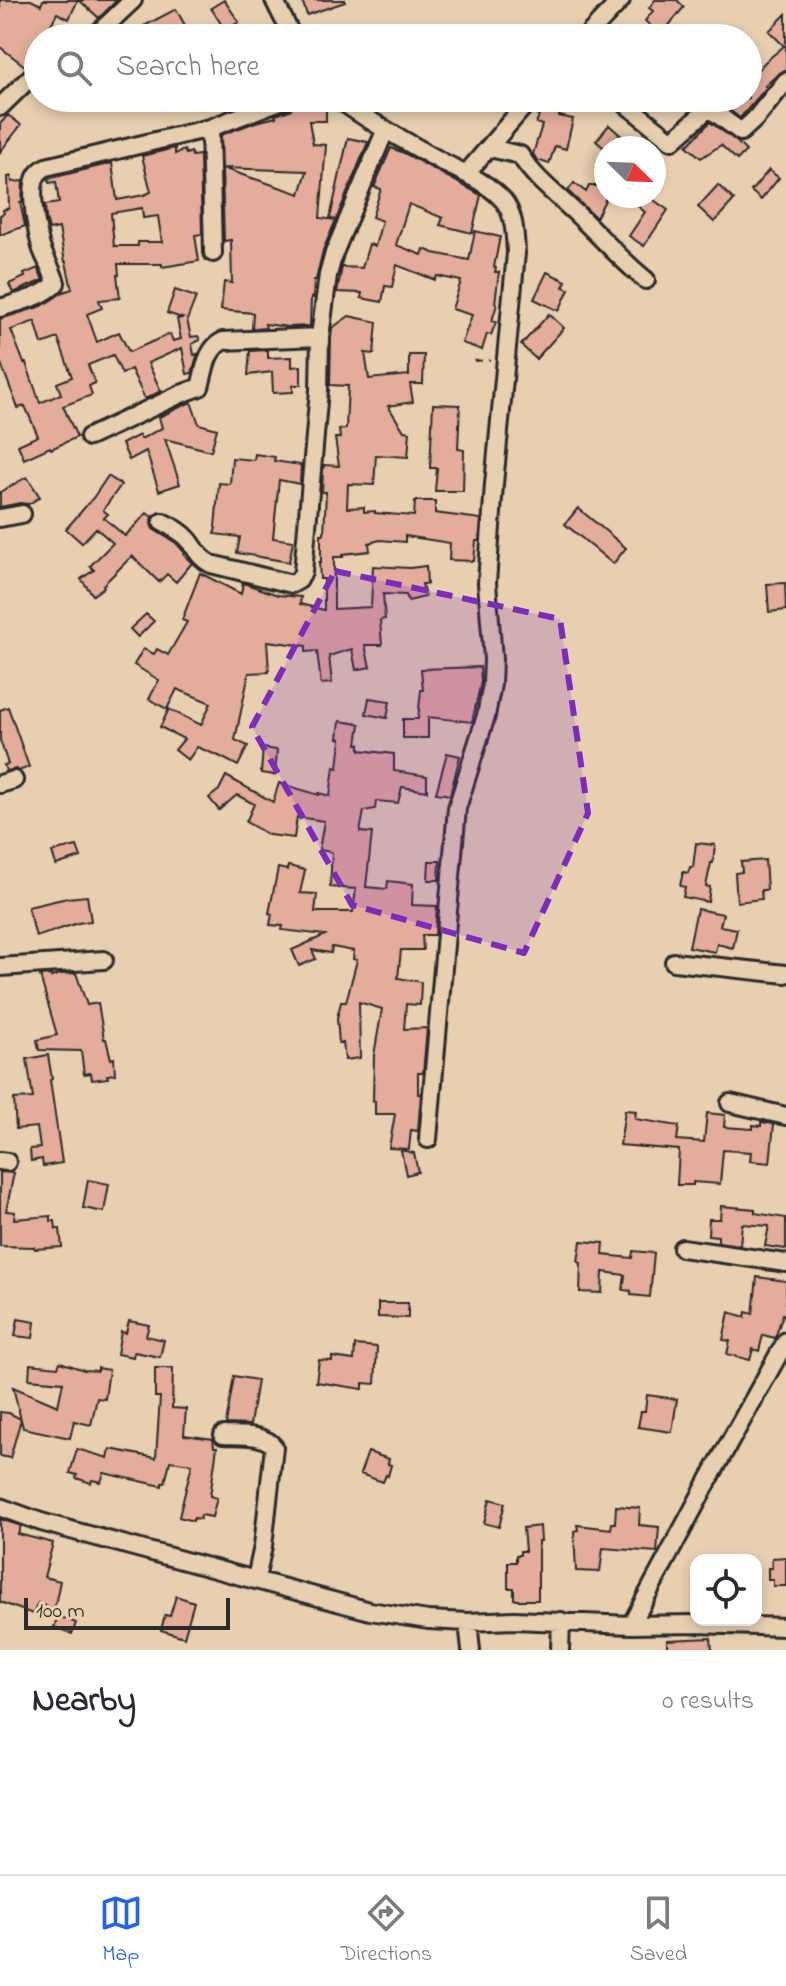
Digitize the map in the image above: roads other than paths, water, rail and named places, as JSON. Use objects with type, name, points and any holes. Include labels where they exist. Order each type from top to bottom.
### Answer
[{"type":"street","points":[[108,24],[133,0]]},
{"type":"street","points":[[274,0],[286,24]]},
{"type":"street","points":[[598,24],[621,0]]},
{"type":"street","points":[[762,110],[786,81]]},
{"type":"street","points":[[0,107],[24,84]]},
{"type":"street","points":[[0,308],[43,293],[56,283],[41,245],[36,217],[33,185],[41,170],[210,128],[252,112]]},
{"type":"street","points":[[357,112],[385,131],[493,191],[504,201],[515,230],[516,253],[487,583],[492,684],[486,716],[457,808],[428,1139]]},
{"type":"street","points":[[466,174],[520,112]]},
{"type":"street","points":[[636,112],[672,141],[705,112]]},
{"type":"street","points":[[714,112],[741,132],[761,112]]},
{"type":"street","points":[[210,128],[213,253]]},
{"type":"street","points":[[162,522],[188,538],[202,560],[211,564],[292,584],[299,580],[303,572],[312,484],[320,337],[328,275],[334,253],[385,131]]},
{"type":"street","points":[[490,148],[520,155],[528,168],[624,263],[646,280]]},
{"type":"street","points":[[89,437],[200,387],[209,354],[214,345],[223,341],[320,337]]},
{"type":"street","points":[[0,518],[22,514]]},
{"type":"street","points":[[0,967],[104,960]]},
{"type":"street","points":[[674,962],[786,974]]},
{"type":"street","points":[[730,1103],[786,1116]]},
{"type":"street","points":[[682,1248],[786,1263]]},
{"type":"street","points":[[631,1625],[786,1341]]},
{"type":"street","points":[[223,1435],[264,1438],[274,1447],[263,1546],[256,1579]]},
{"type":"street","points":[[0,1507],[41,1522],[370,1611],[428,1620],[786,1627]]},
{"type":"street","points":[[560,1650],[561,1621]]},
{"type":"street","points":[[468,1622],[471,1650]]}]
